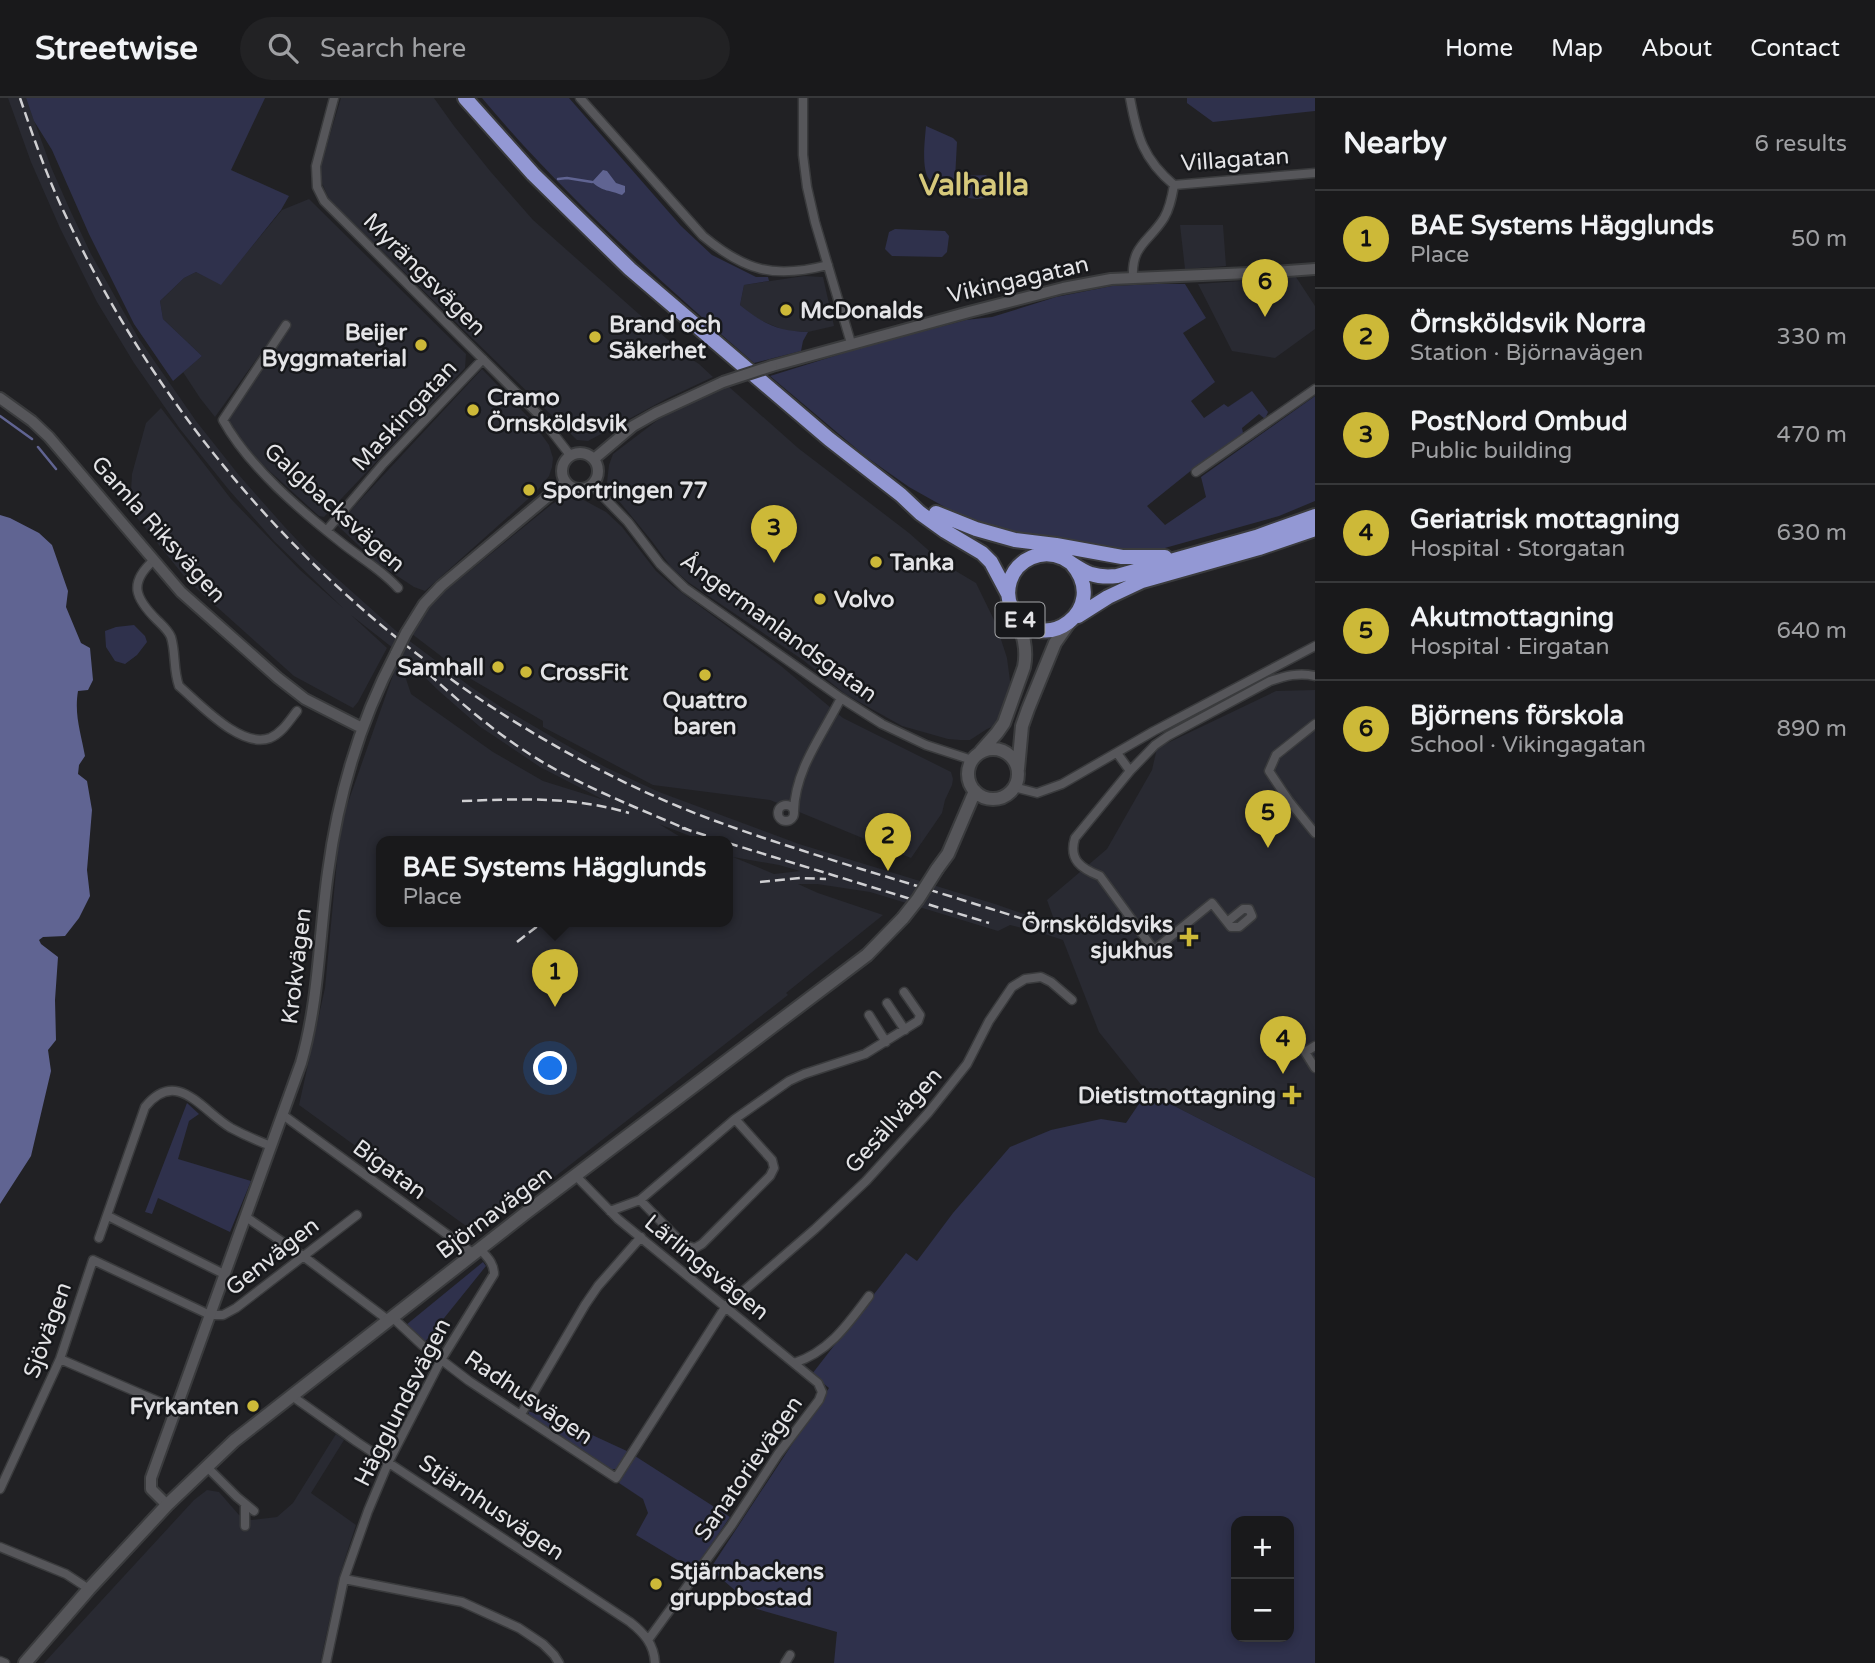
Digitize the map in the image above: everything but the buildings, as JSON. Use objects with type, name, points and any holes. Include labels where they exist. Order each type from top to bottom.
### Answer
[{"type":"highway","name":"E 4","points":[[465,98],[533,174],[630,269],[920,513],[982,553],[1008,594],[1016,615],[1026,625],[1040,630],[1055,629],[1108,597],[1142,581],[1315,529]]},
{"type":"highway","name":"E 4","points":[[901,495],[989,543],[1037,555]]},
{"type":"highway","points":[[936,513],[976,529],[1016,540],[1122,557],[1187,555]]},
{"type":"highway","name":"E 4","points":[[1008,594],[1011,579],[1018,566],[1037,555],[1059,556],[1097,576],[1118,576],[1256,537],[1315,516]]},
{"type":"highway","name":"E 4","points":[[1071,621],[1082,605],[1084,591],[1081,576],[1072,564]]},
{"type":"main road","points":[[1016,615],[1025,643],[1024,667],[1003,723],[969,768],[970,785],[985,798],[998,799],[1014,787],[1022,726],[1055,643],[1071,621]]},
{"type":"main road","points":[[976,756],[991,749],[1003,751],[1013,759],[1018,769]]},
{"type":"main road","name":"Björnavägen","points":[[25,1663],[167,1505],[234,1441],[477,1251],[867,956],[903,918],[948,854],[975,792]]},
{"type":"street","name":"Myrängsvägen","points":[[334,98],[316,166],[317,187],[324,201],[547,424],[569,455]]},
{"type":"street","points":[[580,98],[703,236],[736,261],[777,272],[803,271],[828,265]]},
{"type":"street","points":[[803,98],[803,155],[807,187],[851,343]]},
{"type":"street","name":"Villagatan","points":[[1130,98],[1136,131],[1144,153],[1158,172],[1174,185],[1315,173]]},
{"type":"street","points":[[1133,278],[1136,252],[1165,217],[1174,185]]},
{"type":"street","name":"Vikingagatan","points":[[594,459],[645,420],[723,382],[851,343],[1063,288],[1111,279],[1315,269]]},
{"type":"street","name":"Galgbacksvägen","points":[[286,325],[223,420],[246,454],[268,478],[342,543],[387,575],[398,588]]},
{"type":"street","name":"Maskingatan","points":[[327,530],[383,464],[483,359]]},
{"type":"street","points":[[1196,472],[1315,389]]},
{"type":"street","name":"Gamla Riksvägen","points":[[0,398],[49,437],[198,609],[305,699],[362,728]]},
{"type":"street","points":[[581,452],[594,459],[598,473],[592,485],[577,489],[565,482],[562,468],[569,455],[581,452]]},
{"type":"street","name":"Krokvägen","points":[[167,1505],[154,1492],[150,1482],[308,1041],[332,845],[362,728],[392,660],[424,604],[441,586],[565,482]]},
{"type":"street","name":"Ångermanlandsgatan","points":[[592,485],[628,522],[660,564],[678,582],[841,698],[882,724],[911,738],[976,756]]},
{"type":"street","points":[[154,560],[139,575],[138,594],[147,609],[168,631],[172,640],[179,686],[234,733],[246,738],[270,738],[281,731],[297,711]]},
{"type":"street","points":[[1014,787],[1037,793],[1062,784],[1154,731],[1315,646]]},
{"type":"street","points":[[1227,922],[1212,903],[1154,950],[1100,876],[1078,864],[1073,852],[1077,833],[1130,771],[1155,745],[1168,736],[1261,685],[1287,676],[1315,676]]},
{"type":"street","points":[[792,807],[808,757],[841,698]]},
{"type":"street","points":[[1315,724],[1276,755],[1269,771],[1315,832]]},
{"type":"street","points":[[1117,753],[1130,771]]},
{"type":"street","name":"Gesällvägen","points":[[726,1306],[866,1181],[928,1114],[967,1064],[989,1021],[1012,987],[1029,977],[1041,977],[1072,1000]]},
{"type":"street","points":[[610,1212],[640,1200],[735,1119],[796,1077],[860,1056],[918,1021],[920,1015],[904,992]]},
{"type":"street","points":[[887,1003],[905,1030]]},
{"type":"street","points":[[869,1015],[886,1042]]},
{"type":"street","points":[[1315,1046],[1306,1052],[1315,1067]]},
{"type":"street","points":[[99,1238],[145,1107],[152,1098],[161,1093],[181,1091],[230,1128],[271,1146]]},
{"type":"street","name":"Bigatan","points":[[283,1115],[477,1251]]},
{"type":"street","points":[[640,1200],[684,1245],[695,1248],[702,1244],[770,1176],[774,1168],[772,1160],[735,1119]]},
{"type":"street","name":"Lärlingsvägen","points":[[576,1176],[610,1212],[818,1383]]},
{"type":"street","name":"Genvägen","points":[[93,1260],[210,1315],[229,1314],[357,1215]]},
{"type":"street","points":[[108,1216],[224,1274]]},
{"type":"street","name":"Radhusvägen","points":[[246,1217],[390,1319],[470,1381],[615,1478],[726,1306]]},
{"type":"street","points":[[521,1414],[585,1305],[641,1237]]},
{"type":"street","name":"Hägglundsvägen","points":[[326,1663],[344,1579],[388,1461],[441,1360],[494,1274],[491,1261],[477,1251]]},
{"type":"street","name":"Sjövägen","points":[[0,1489],[60,1359],[93,1260]]},
{"type":"street","points":[[794,1363],[811,1356],[830,1343],[869,1296]]},
{"type":"street","points":[[60,1359],[176,1409]]},
{"type":"street","name":"Sanatorievägen","points":[[648,1640],[819,1400],[822,1391],[818,1383]]},
{"type":"street","name":"Stjärnhusvägen","points":[[292,1396],[357,1442],[630,1622],[648,1640]]},
{"type":"street","points":[[207,1467],[254,1511]]},
{"type":"street","points":[[245,1504],[245,1525]]},
{"type":"street","points":[[0,1548],[66,1574],[89,1589]]},
{"type":"street","points":[[344,1579],[462,1602],[519,1628],[543,1644],[559,1663]]},
{"type":"street","points":[[648,1640],[654,1663]]},
{"type":"street","points":[[0,1661],[5,1663]]},
{"type":"shaded area","points":[[8,98],[26,98],[70,210],[91,254],[139,339],[196,421],[238,474],[312,556],[395,630],[501,707],[605,767],[659,792],[799,844],[1056,925],[1047,900],[1107,849],[1152,770],[1157,748],[1276,691],[1315,690],[1315,1178],[1147,1092],[1099,1032],[1063,940],[1010,925],[998,931],[870,892],[817,884],[798,884],[883,915],[786,993],[788,995],[534,1193],[466,1226],[299,1105],[325,988],[338,850],[345,811],[399,658],[411,694],[493,752],[543,781],[604,800],[540,767],[479,726],[403,656],[351,615],[387,648],[353,708],[294,676],[188,581],[130,509],[132,474],[146,423],[161,408],[231,499],[300,570],[343,608],[274,541],[180,429],[134,363],[97,302],[31,162]],"holes":[[[733,857],[800,871],[774,874]]]},
{"type":"shaded area","points":[[26,98],[265,98],[231,170],[289,196],[281,210],[221,285],[196,272],[184,278],[160,301],[163,319],[202,356],[173,381],[134,324],[89,234],[52,150],[34,121]]},
{"type":"shaded area","points":[[341,98],[434,98],[490,171],[533,220],[713,377],[588,441],[577,440],[329,199],[319,171]]},
{"type":"shaded area","points":[[482,98],[569,98],[681,226],[712,255],[756,277],[768,277],[769,281],[744,285],[740,305],[771,325],[808,332],[801,351],[754,363],[579,203]]},
{"type":"shaded area","points":[[1187,98],[1315,98],[1315,111],[1213,122],[1187,103]]},
{"type":"shaded area","points":[[926,126],[957,142],[955,179],[948,179],[947,189],[954,191],[954,194],[929,179],[924,153]]},
{"type":"shaded area","points":[[603,170],[607,171],[616,183],[625,186],[622,195],[592,182]]},
{"type":"shaded area","points":[[986,175],[993,183],[994,191],[991,196],[975,199],[960,194],[964,176]]},
{"type":"shaded area","points":[[309,199],[466,354],[465,368],[324,517],[319,516],[253,456],[228,421],[290,326],[283,322],[215,417],[183,372],[202,356],[163,319],[160,301],[184,278],[196,272],[221,284],[282,210]]},
{"type":"shaded area","points":[[1180,225],[1223,225],[1226,266],[1185,269]]},
{"type":"shaded area","points":[[895,229],[945,231],[949,236],[947,252],[942,257],[892,256],[885,249],[889,232]]},
{"type":"shaded area","points":[[804,276],[823,277],[834,326],[808,332],[786,331],[757,319],[740,305],[744,285]]},
{"type":"shaded area","points":[[1296,277],[1315,306],[1315,329],[1275,358],[1232,351],[1198,284]]},
{"type":"shaded area","points":[[1185,284],[1206,318],[1183,333],[1215,382],[1191,401],[1204,418],[1224,404],[1228,407],[1252,391],[1268,412],[1265,419],[1259,414],[1242,428],[1243,433],[1147,506],[1165,525],[1206,497],[1201,477],[1315,396],[1315,501],[1279,516],[1147,553],[1049,551],[966,519],[909,487],[865,456],[770,376],[860,348],[966,320],[992,317],[1056,297],[1112,286]]},
{"type":"shaded area","points":[[482,369],[531,420],[549,445],[553,458],[552,467],[549,476],[537,491],[425,591],[414,587],[376,562],[337,525]]},
{"type":"shaded area","points":[[728,386],[798,448],[909,533],[944,564],[976,583],[996,624],[1007,658],[1012,696],[1001,723],[970,740],[948,739],[902,726],[845,694],[803,660],[688,582],[671,567],[610,490],[607,482],[609,465],[613,454],[659,419]]},
{"type":"shaded area","points":[[565,497],[580,498],[606,512],[622,527],[656,571],[674,587],[781,666],[843,718],[951,772],[952,785],[942,813],[911,858],[770,800],[653,785],[543,727],[543,721],[471,679],[412,634],[433,601],[552,504]]},
{"type":"shaded area","points":[[0,515],[39,533],[52,545],[68,591],[66,607],[81,643],[90,648],[93,680],[88,690],[78,691],[77,708],[85,756],[79,765],[78,774],[87,781],[92,810],[87,870],[90,896],[79,918],[65,936],[43,937],[39,940],[58,957],[56,1040],[48,1050],[51,1071],[31,1156],[0,1204]]},
{"type":"shaded area","points":[[134,625],[147,642],[137,655],[125,664],[115,661],[106,647],[105,631]]},
{"type":"shaded area","points":[[1147,1092],[1315,1178],[1315,1663],[834,1663],[837,1632],[757,1609],[710,1569],[829,1388],[812,1374],[906,1253],[917,1261],[953,1213],[1010,1147],[1051,1130],[1101,1119],[1126,1123]]},
{"type":"shaded area","points":[[187,1103],[199,1114],[189,1121],[178,1159],[251,1181],[230,1232],[158,1198],[152,1214],[145,1212]]},
{"type":"shaded area","points":[[483,1262],[486,1266],[424,1343],[406,1325]]},
{"type":"shaded area","points":[[528,1411],[577,1428],[629,1452],[620,1468],[609,1470],[530,1417]]},
{"type":"shaded area","points":[[336,1434],[344,1440],[311,1493],[356,1525],[339,1577],[320,1663],[44,1663],[194,1500],[207,1490],[219,1492],[239,1515],[251,1520],[277,1517],[293,1503]]},
{"type":"shaded area","points":[[635,1456],[730,1517],[694,1570],[636,1535],[648,1513],[643,1499],[619,1483]]},
{"type":"waterway","points":[[558,179],[592,182]]},
{"type":"waterway","points":[[0,416],[32,439]]},
{"type":"waterway","points":[[38,447],[56,469]]},
{"type":"railway","points":[[20,98],[45,169],[63,210],[112,305],[170,395],[234,479],[306,556],[384,627],[468,691],[558,748],[654,796],[782,844],[1071,934]]},
{"type":"railway","points":[[429,674],[484,722],[544,763],[598,791],[691,831]]},
{"type":"railway","points":[[462,801],[566,801],[629,813]]},
{"type":"railway","points":[[682,828],[707,836]]},
{"type":"railway","points":[[733,845],[989,923]]},
{"type":"railway","points":[[760,882],[800,878],[826,879]]},
{"type":"railway","points":[[517,942],[536,927]]},
{"type":"place","name":"McDonalds","points":[[786,310]]},
{"type":"place","name":"Björnens förskola","points":[[1265,317]]},
{"type":"place","name":"Brand och Säkerhet","points":[[595,337]]},
{"type":"place","name":"Beijer Byggmaterial","points":[[421,345]]},
{"type":"place","name":"Cramo Örnsköldsvik","points":[[473,410]]},
{"type":"place","name":"Sportringen 77","points":[[529,490]]},
{"type":"place","name":"Tanka","points":[[876,562]]},
{"type":"place","name":"PostNord Ombud","points":[[774,563]]},
{"type":"place","name":"Volvo","points":[[820,599]]},
{"type":"place","name":"Samhall","points":[[498,667]]},
{"type":"place","name":"CrossFit","points":[[526,672]]},
{"type":"place","name":"Quattro baren","points":[[705,675]]},
{"type":"place","name":"Akutmottagning","points":[[1268,848]]},
{"type":"place","name":"Örnsköldsvik Norra","points":[[888,871]]},
{"type":"place","name":"Örnsköldsviks sjukhus","points":[[1189,937]]},
{"type":"place","name":"BAE Systems Hägglunds","points":[[555,1007]]},
{"type":"place","name":"Geriatrisk mottagning","points":[[1283,1074]]},
{"type":"place","name":"Dietistmottagning","points":[[1292,1095]]},
{"type":"place","name":"Fyrkanten","points":[[253,1406]]},
{"type":"place","name":"Stjärnbackens gruppbostad","points":[[656,1584]]},
{"type":"district","name":"Valhalla","points":[[974,185]]}]
